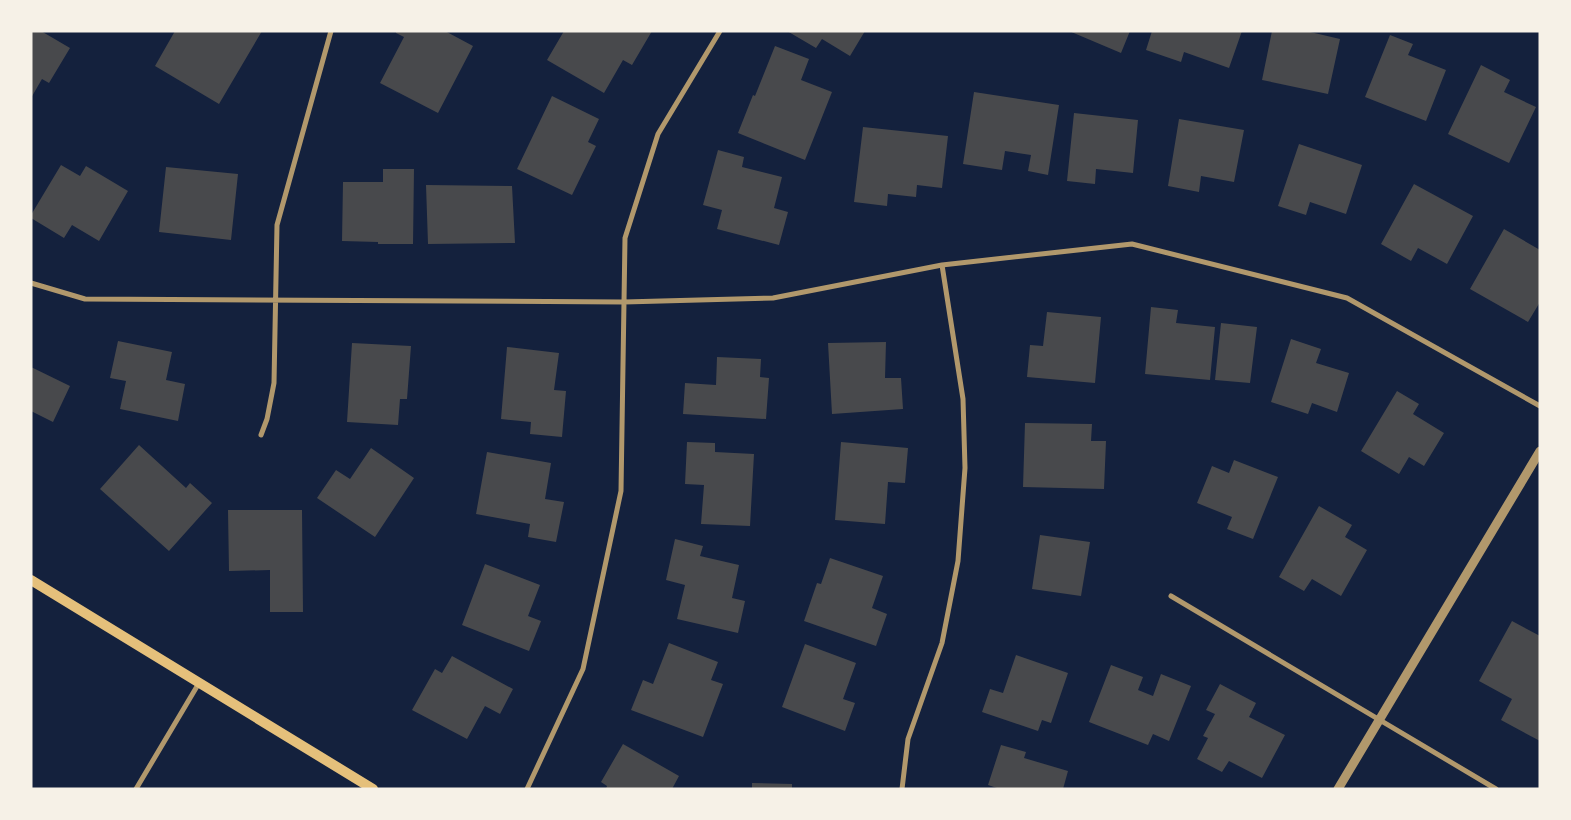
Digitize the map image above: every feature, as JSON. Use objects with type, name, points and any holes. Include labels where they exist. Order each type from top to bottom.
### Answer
[{"type":"main road","points":[[31,580],[373,789]]},
{"type":"street","points":[[261,435],[268,419],[274,383],[277,225],[331,31]]},
{"type":"street","points":[[527,789],[583,669],[621,491],[625,238],[658,134],[720,31]]},
{"type":"street","points":[[31,283],[85,299],[624,302],[773,298],[942,265],[1132,244],[1347,298],[1540,406]]},
{"type":"street","points":[[902,789],[908,739],[942,643],[958,561],[964,468],[963,399],[942,265]]},
{"type":"street","points":[[1338,789],[1540,451]]},
{"type":"street","points":[[1171,596],[1496,789]]},
{"type":"street","points":[[136,789],[199,683]]},
{"type":"building","points":[[31,31],[41,31],[70,48],[49,83],[42,79],[31,98]]},
{"type":"building","points":[[175,31],[262,31],[219,104],[155,66]]},
{"type":"building","points":[[396,31],[445,31],[473,46],[438,113],[380,83],[404,37],[396,33]]},
{"type":"building","points":[[564,31],[652,31],[632,65],[623,60],[604,93],[547,60]]},
{"type":"building","points":[[787,31],[865,31],[850,56],[822,39],[816,48]]},
{"type":"building","points":[[1069,31],[1130,31],[1121,53]]},
{"type":"building","points":[[1152,31],[1242,31],[1229,68],[1184,52],[1181,62],[1146,50]]},
{"type":"building","points":[[1272,31],[1306,31],[1340,39],[1328,94],[1262,80]]},
{"type":"building","points":[[1390,35],[1413,44],[1408,55],[1446,70],[1426,121],[1365,97]]},
{"type":"building","points":[[775,46],[809,59],[801,80],[832,92],[805,160],[738,133]]},
{"type":"building","points":[[1481,65],[1510,80],[1504,92],[1536,107],[1509,163],[1448,134]]},
{"type":"building","points":[[974,92],[1059,105],[1048,175],[1028,171],[1031,155],[1005,151],[1002,170],[963,164]]},
{"type":"building","points":[[552,96],[599,119],[588,142],[596,146],[572,195],[517,169]]},
{"type":"building","points":[[1074,113],[1138,120],[1133,173],[1096,169],[1095,184],[1067,181]]},
{"type":"building","points":[[1179,119],[1244,130],[1234,182],[1201,176],[1199,192],[1168,186]]},
{"type":"building","points":[[863,127],[948,136],[942,188],[917,185],[916,197],[888,194],[887,206],[854,202]]},
{"type":"building","points":[[1299,144],[1362,165],[1346,214],[1310,202],[1306,215],[1278,206]]},
{"type":"building","points":[[718,150],[744,157],[742,167],[782,177],[774,208],[788,212],[779,245],[717,229],[722,210],[703,205]]},
{"type":"building","points":[[61,165],[80,176],[86,166],[128,191],[99,241],[72,225],[64,238],[31,218]]},
{"type":"building","points":[[166,167],[238,174],[231,240],[159,232]]},
{"type":"building","points":[[383,169],[414,169],[413,244],[342,241],[343,182],[383,182]]},
{"type":"building","points":[[1414,184],[1473,216],[1447,264],[1418,248],[1411,261],[1381,244]]},
{"type":"building","points":[[426,185],[512,186],[515,243],[428,244]]},
{"type":"building","points":[[1504,229],[1540,250],[1540,302],[1528,322],[1470,289]]},
{"type":"building","points":[[1151,307],[1178,310],[1176,323],[1215,327],[1210,380],[1145,374]]},
{"type":"building","points":[[1047,312],[1101,317],[1095,383],[1027,377],[1030,345],[1043,346]]},
{"type":"building","points":[[1221,323],[1257,327],[1250,383],[1215,380]]},
{"type":"building","points":[[1291,339],[1321,349],[1316,363],[1349,373],[1337,412],[1312,403],[1308,414],[1271,402]]},
{"type":"building","points":[[118,341],[172,352],[166,380],[185,384],[178,421],[120,409],[126,381],[110,378]]},
{"type":"building","points":[[886,342],[885,378],[901,378],[903,409],[832,414],[828,343]]},
{"type":"building","points":[[352,343],[411,346],[407,399],[400,399],[398,425],[347,422]]},
{"type":"building","points":[[507,347],[559,353],[554,390],[566,391],[562,437],[530,434],[531,422],[501,419]]},
{"type":"building","points":[[717,357],[761,359],[760,377],[769,378],[766,419],[683,414],[685,383],[716,385]]},
{"type":"building","points":[[31,367],[70,386],[53,422],[31,411]]},
{"type":"building","points":[[1397,391],[1419,404],[1413,414],[1444,433],[1424,466],[1409,457],[1399,474],[1361,451]]},
{"type":"building","points":[[1025,423],[1092,424],[1091,441],[1106,441],[1104,489],[1023,487]]},
{"type":"building","points":[[687,442],[715,443],[715,452],[754,454],[750,526],[701,524],[704,485],[685,484]]},
{"type":"building","points":[[841,442],[908,448],[905,483],[888,482],[885,524],[835,520]]},
{"type":"building","points":[[139,445],[186,488],[190,483],[212,503],[169,551],[100,489]]},
{"type":"building","points":[[371,448],[414,478],[375,537],[317,498],[336,470],[350,479]]},
{"type":"building","points":[[487,452],[551,463],[545,499],[564,502],[556,542],[528,537],[530,524],[476,514]]},
{"type":"building","points":[[1234,460],[1278,477],[1253,539],[1227,529],[1232,517],[1197,503],[1212,466],[1229,473]]},
{"type":"building","points":[[1319,506],[1352,525],[1345,537],[1367,550],[1341,596],[1312,579],[1304,591],[1279,577]]},
{"type":"building","points":[[228,510],[302,510],[303,612],[270,612],[270,570],[229,571]]},
{"type":"building","points":[[1040,535],[1090,542],[1081,596],[1032,589]]},
{"type":"building","points":[[675,539],[703,546],[700,556],[739,565],[732,598],[745,601],[738,633],[677,619],[685,585],[666,580]]},
{"type":"building","points":[[830,558],[883,576],[872,608],[887,614],[876,646],[804,621],[817,583],[821,584]]},
{"type":"building","points":[[485,564],[540,585],[528,616],[541,621],[529,651],[462,625]]},
{"type":"building","points":[[1512,621],[1540,636],[1540,741],[1501,720],[1512,699],[1479,681]]},
{"type":"building","points":[[669,643],[718,662],[711,680],[723,684],[703,737],[631,710],[643,680],[653,684]]},
{"type":"building","points":[[805,644],[856,663],[843,699],[855,703],[845,731],[782,707]]},
{"type":"building","points":[[1016,655],[1068,673],[1051,723],[1042,720],[1038,731],[982,712],[990,689],[1003,693]]},
{"type":"building","points":[[452,656],[513,689],[500,714],[485,706],[467,739],[412,710],[435,669],[442,673]]},
{"type":"building","points":[[1111,665],[1143,677],[1138,690],[1153,696],[1161,674],[1191,686],[1169,741],[1153,734],[1148,745],[1089,722]]},
{"type":"building","points":[[1220,684],[1256,703],[1249,717],[1285,735],[1262,778],[1229,761],[1222,772],[1197,759],[1208,738],[1203,736],[1215,714],[1206,710]]},
{"type":"building","points":[[623,744],[679,776],[672,789],[606,789],[607,786],[601,782]]},
{"type":"building","points":[[1001,745],[1026,752],[1024,758],[1068,771],[1063,789],[1000,789],[988,785]]},
{"type":"building","points":[[752,783],[792,784],[792,789],[752,789]]}]
